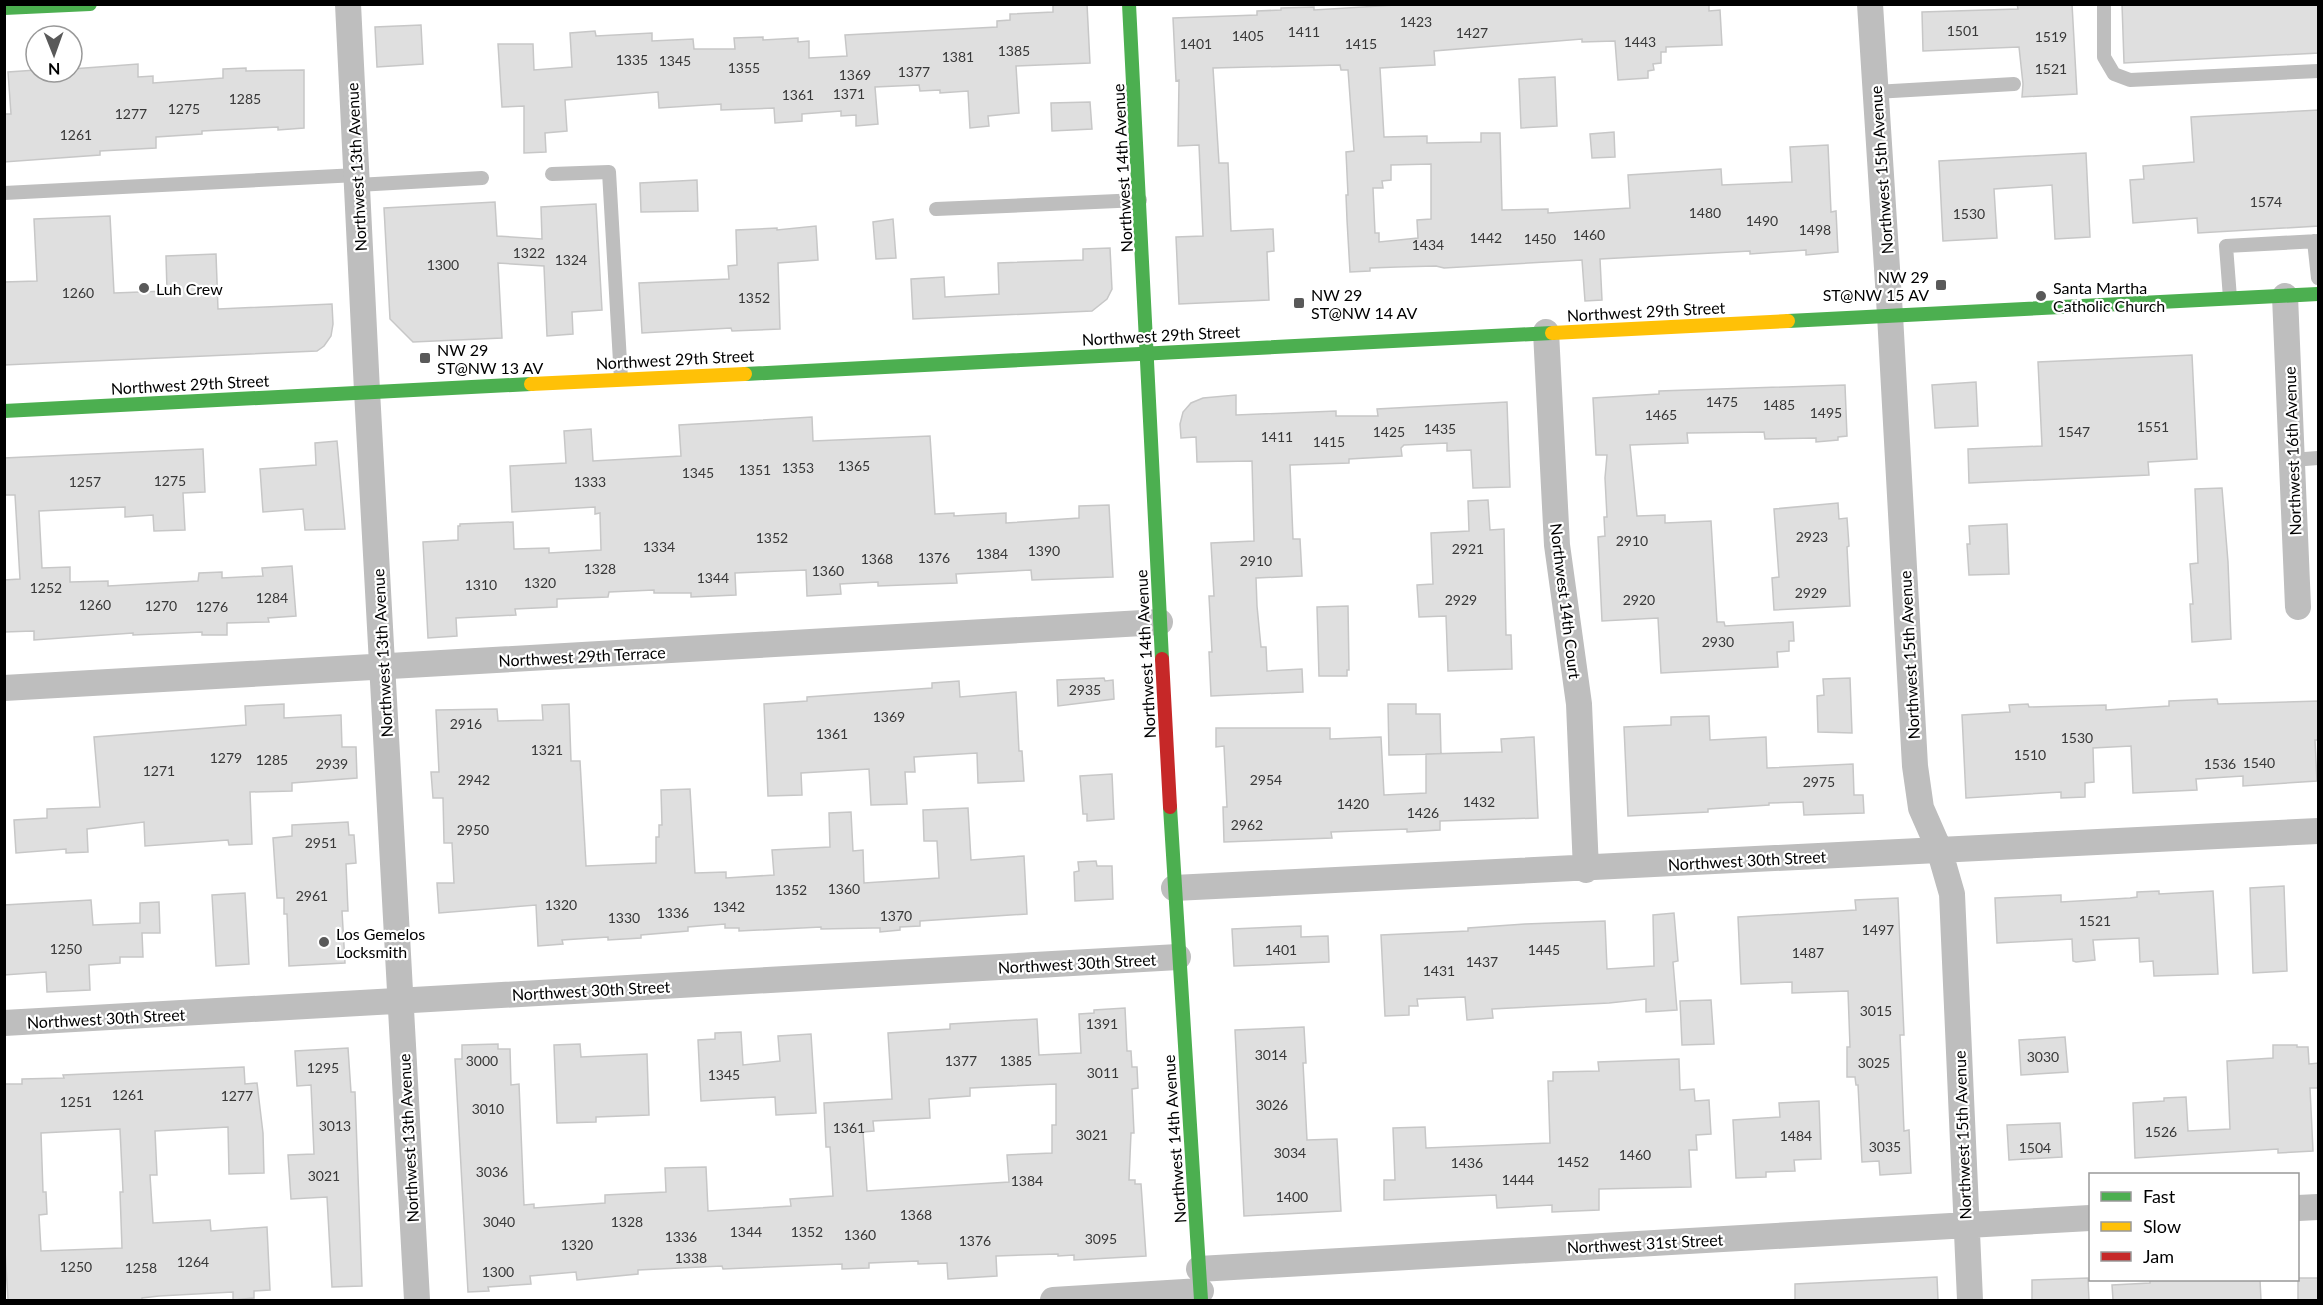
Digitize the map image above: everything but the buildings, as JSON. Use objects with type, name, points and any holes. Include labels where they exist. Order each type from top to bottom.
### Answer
[{"type":"street","points":[[4,8],[90,4]]},
{"type":"street","name":"Northwest 13th Avenue","points":[[348,4],[366,391],[417,1300]]},
{"type":"street","name":"Northwest 14th Avenue","points":[[1129,4],[1174,888],[1200,1287]]},
{"type":"street","name":"Northwest 15th Avenue","points":[[1870,4],[1916,766],[1921,808],[1939,849],[1952,894],[1970,1300]]},
{"type":"street","name":"Northwest 29th Street","points":[[4,411],[2319,294]]},
{"type":"street","name":"Northwest 16th Avenue","points":[[2285,296],[2298,607]]},
{"type":"street","name":"Northwest 14th Court","points":[[1545,332],[1557,545],[1579,704],[1586,870]]},
{"type":"street","name":"Northwest 29th Terrace","points":[[4,688],[1160,622]]},
{"type":"street","name":"Northwest 30th Street","points":[[1174,888],[1586,870],[1939,849],[2319,831]]},
{"type":"street","name":"Northwest 30th Street","points":[[4,1023],[1178,957]]},
{"type":"street","points":[[2299,1208],[2319,1207]]},
{"type":"street","name":"Northwest 31st Street","points":[[1053,1300],[1966,1224],[2089,1218]]},
{"type":"lane","points":[[2104,4],[2104,57],[2114,74],[2130,80],[2319,71]]},
{"type":"lane","points":[[1875,92],[2014,84]]},
{"type":"lane","points":[[552,174],[609,172],[621,379]]},
{"type":"lane","points":[[4,193],[357,180],[482,178]]},
{"type":"lane","points":[[936,209],[1140,200]]},
{"type":"lane","points":[[2230,298],[2226,246],[2316,241],[2319,278]]},
{"type":"lane","points":[[2292,460],[2319,458]]},
{"type":"traffic: fast","points":[[4,8],[90,4]]},
{"type":"traffic: fast","points":[[1129,4],[1162,659]]},
{"type":"traffic: fast","points":[[1788,321],[2318,294]]},
{"type":"traffic: fast","points":[[745,374],[1552,333]]},
{"type":"traffic: fast","points":[[4,411],[531,384]]},
{"type":"traffic: fast","points":[[1170,807],[1201,1300]]},
{"type":"traffic: slow","points":[[1552,333],[1788,321]]},
{"type":"traffic: slow","points":[[531,384],[745,374]]},
{"type":"traffic: jam","points":[[1162,659],[1170,807]]},
{"type":"place","name":"NW 29 ST@NW 15 AV","points":[[1941,285]]},
{"type":"place","name":"Luh Crew","points":[[144,288]]},
{"type":"place","name":"Santa Martha Catholic Church","points":[[2041,296]]},
{"type":"place","name":"NW 29 ST@NW 14 AV","points":[[1299,303]]},
{"type":"place","name":"NW 29 ST@NW 13 AV","points":[[425,358]]},
{"type":"place","name":"Los Gemelos Locksmith","points":[[324,942]]}]
